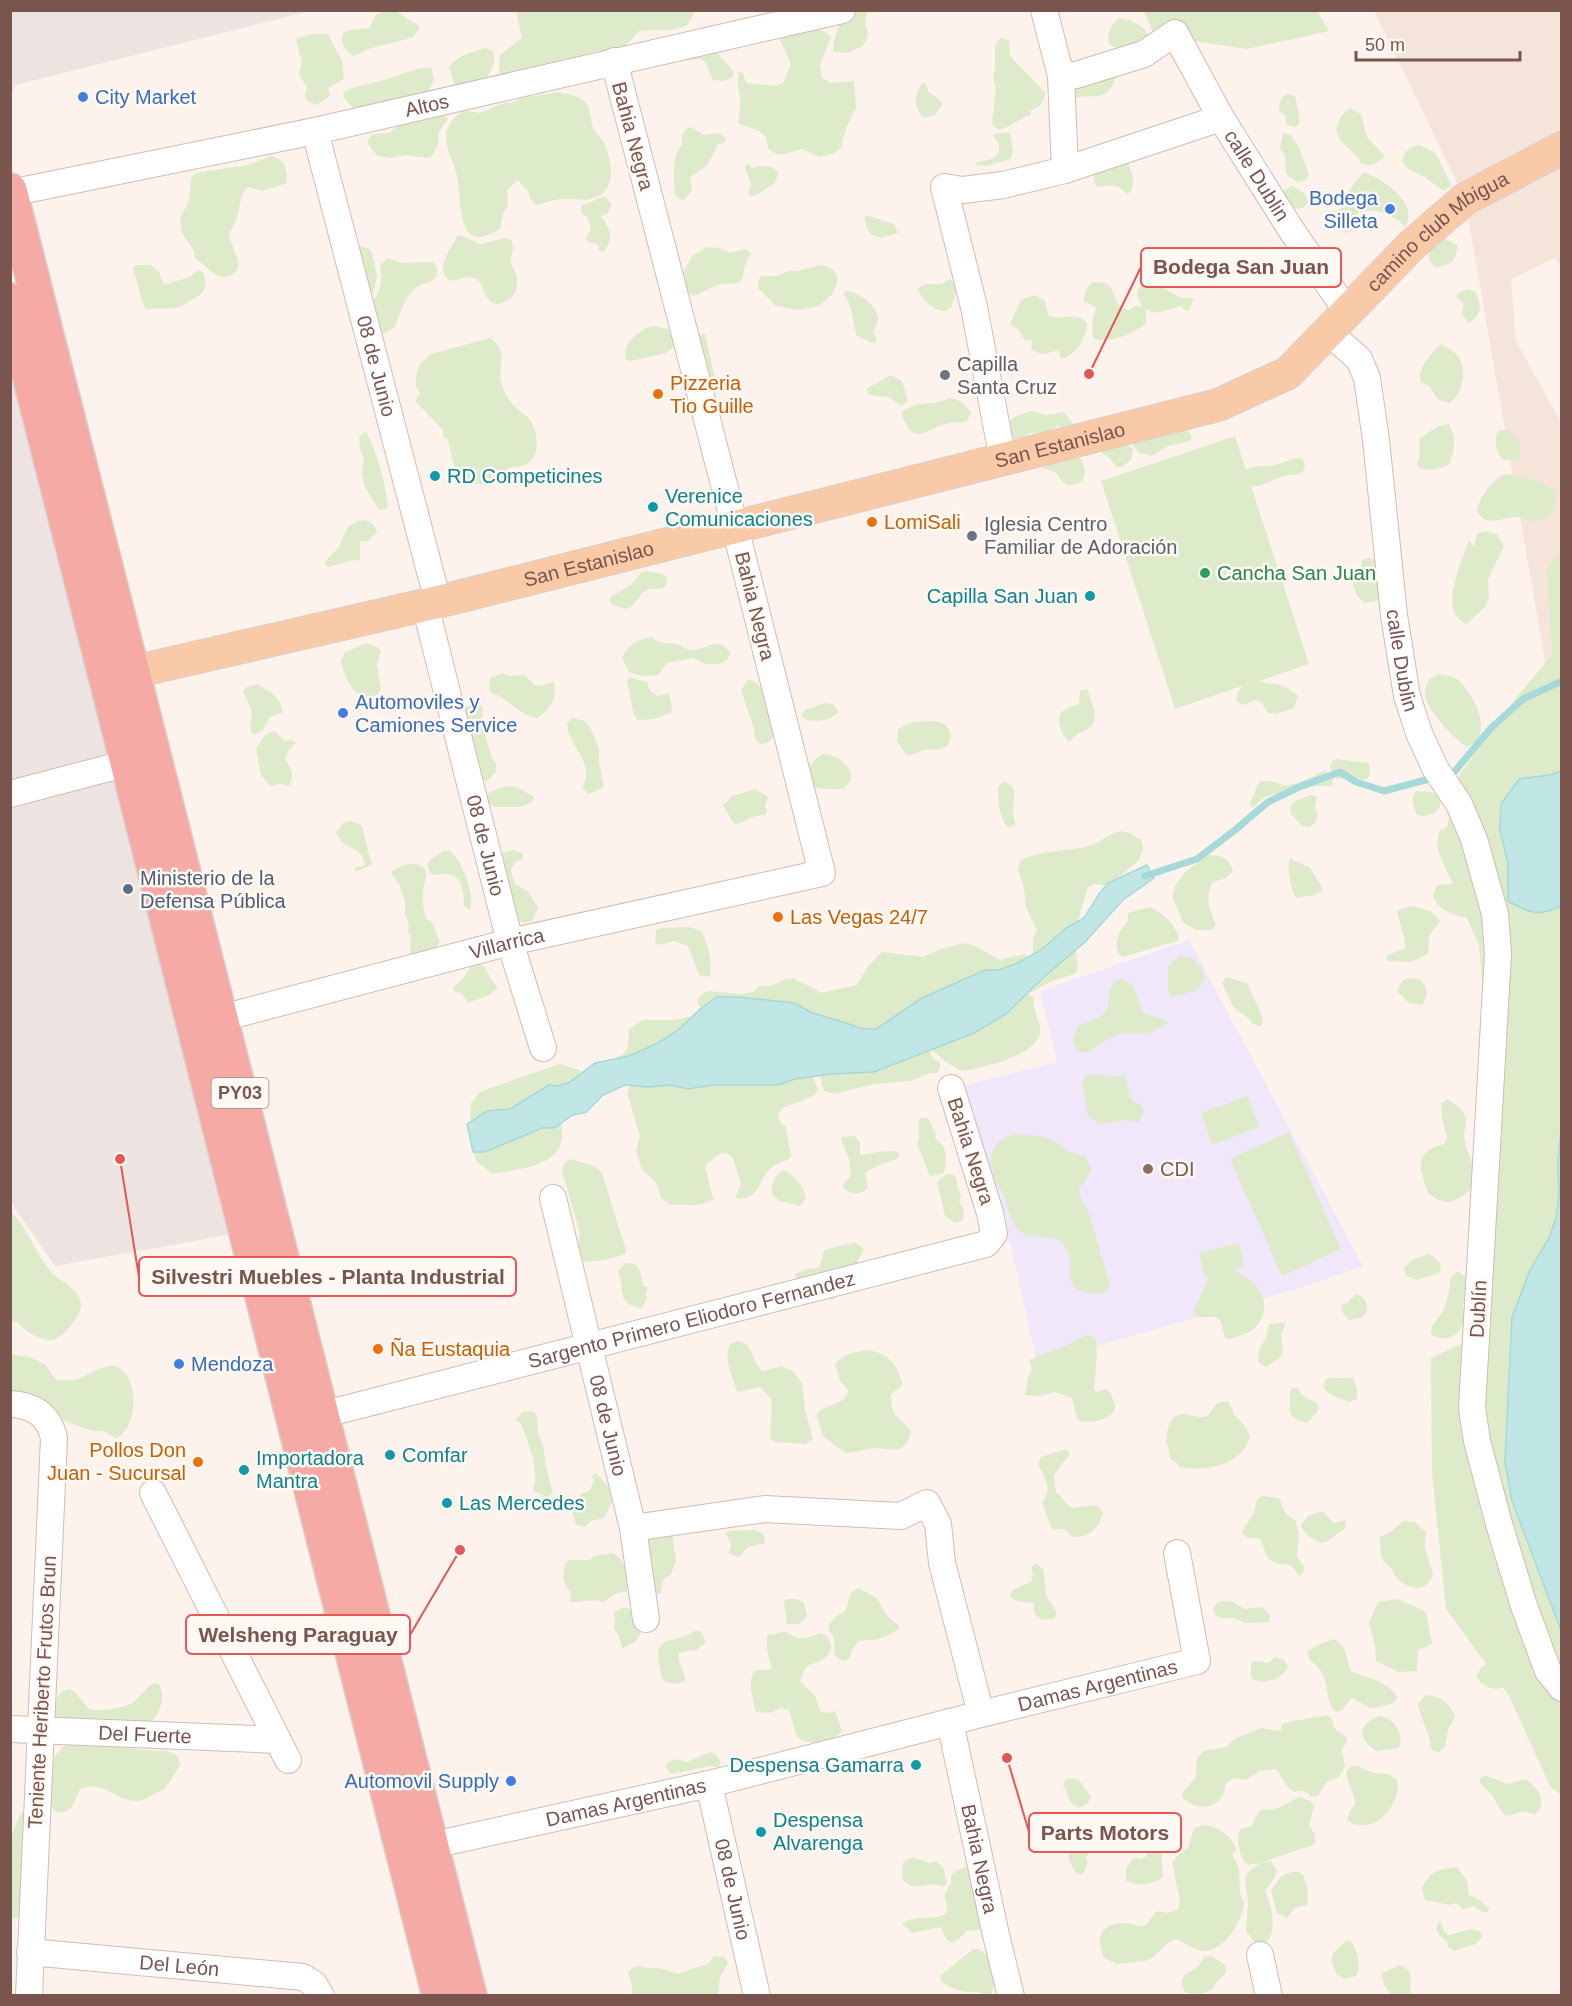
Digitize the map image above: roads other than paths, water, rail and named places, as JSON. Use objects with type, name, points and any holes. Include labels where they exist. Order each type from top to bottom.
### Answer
[{"type":"highway","name":"PY03","points":[[11,191],[120,674],[417,1848],[470,1995]]},
{"type":"highway","name":"PY03","points":[[10,300],[120,674],[128,763],[208,1022]]},
{"type":"highway","name":"PY03","points":[[417,1848],[439,1995]]},
{"type":"main road","name":"camino club Mbigua","points":[[1338,323],[1412,245],[1465,199],[1562,148]]},
{"type":"main road","name":"San Estanislao","points":[[120,674],[431,604],[1218,405],[1288,373],[1338,323]]},
{"type":"street","name":"Altos","points":[[11,191],[315,131],[842,10]]},
{"type":"street","points":[[1044,10],[1061,76],[1065,170]]},
{"type":"street","name":"calle Dublin","points":[[1061,76],[1076,75],[1144,54],[1175,33],[1221,118],[1290,228],[1338,323],[1359,359],[1367,378],[1376,440],[1394,615],[1407,696],[1431,760],[1459,804],[1474,839],[1495,914]]},
{"type":"street","name":"Bahia Negra","points":[[614,61],[822,873]]},
{"type":"street","points":[[1003,460],[974,307],[944,187],[963,190],[1003,185],[1065,170],[1221,118]]},
{"type":"street","name":"08 de Junio","points":[[315,131],[431,604],[510,942],[543,1048]]},
{"type":"street","points":[[10,794],[128,763]]},
{"type":"street","name":"Villarrica","points":[[208,1022],[510,942],[822,873]]},
{"type":"street","name":"Dublín","points":[[1495,914],[1498,953],[1472,1408],[1477,1442],[1524,1606],[1548,1671],[1562,1688]]},
{"type":"street","name":"Bahia Negra","points":[[951,1088],[990,1213]]},
{"type":"street","name":"08 de Junio","points":[[553,1197],[633,1528],[646,1619]]},
{"type":"street","name":"Sargento Primero Eliodoro Fernandez","points":[[308,1418],[986,1244],[994,1234],[990,1213]]},
{"type":"street","name":"Teniente Heriberto Frutos Brun","points":[[16,1404],[36,1410],[46,1418],[51,1425],[54,1438],[29,1995]]},
{"type":"street","name":"Del Fuerte","points":[[10,1729],[283,1750],[153,1492]]},
{"type":"street","points":[[633,1528],[764,1509],[900,1516],[927,1503],[938,1524],[942,1563],[981,1713]]},
{"type":"street","name":"Damas Argentinas","points":[[417,1848],[709,1784],[981,1713],[1197,1661],[1178,1553]]},
{"type":"street","name":"Bahia Negra","points":[[950,1722],[1011,1995]]},
{"type":"street","name":"08 de Junio","points":[[709,1784],[757,1995]]},
{"type":"street","name":"Del León","points":[[30,1952],[303,1977],[314,1984],[321,1995]]},
{"type":"street","points":[[1260,1954],[1269,1995]]},
{"type":"water","points":[[1561,771],[1561,906],[1546,912],[1534,912],[1508,901],[1508,864],[1500,830],[1501,804],[1519,779],[1550,775]]},
{"type":"water","points":[[1147,865],[1154,878],[1123,900],[1085,942],[1006,1014],[974,1033],[874,1072],[830,1074],[795,1079],[778,1085],[713,1085],[688,1089],[671,1085],[648,1087],[625,1085],[603,1095],[586,1112],[573,1115],[554,1128],[542,1128],[485,1152],[473,1152],[467,1124],[487,1111],[510,1109],[549,1085],[558,1086],[570,1082],[595,1063],[629,1056],[658,1043],[677,1031],[717,997],[795,1003],[810,1012],[863,1029],[876,1029],[922,998],[985,970],[999,970],[1018,963],[1041,950],[1066,928],[1084,918],[1108,883]]},
{"type":"water","points":[[1561,1127],[1561,1630],[1512,1501],[1505,1462],[1512,1317],[1530,1270],[1549,1238],[1556,1218]]},
{"type":"waterway","points":[[1455,771],[1491,728],[1523,699],[1562,681]]},
{"type":"waterway","points":[[1145,876],[1197,859],[1268,802],[1299,787],[1340,772],[1356,782],[1384,791],[1433,778]]},
{"type":"place","name":"City Market","points":[[83,97]]},
{"type":"place","name":"Bodega Silleta","points":[[1390,209]]},
{"type":"place","name":"Bodega San Juan","points":[[1089,374]]},
{"type":"place","name":"Capilla Santa Cruz","points":[[945,375]]},
{"type":"place","name":"Pizzeria Tio Guille","points":[[658,394]]},
{"type":"place","name":"RD Competicines","points":[[435,476]]},
{"type":"place","name":"Verenice Comunicaciones","points":[[653,507]]},
{"type":"place","name":"LomiSali","points":[[872,522]]},
{"type":"place","name":"Iglesia Centro Familiar de Adoración","points":[[972,536]]},
{"type":"place","name":"Cancha San Juan","points":[[1205,573]]},
{"type":"place","name":"Capilla San Juan","points":[[1090,596]]},
{"type":"place","name":"Automoviles y Camiones Service","points":[[343,713]]},
{"type":"place","name":"Ministerio de la Defensa Pública","points":[[128,889]]},
{"type":"place","name":"Las Vegas 24/7","points":[[778,917]]},
{"type":"place","name":"Silvestri Muebles - Planta Industrial","points":[[120,1159]]},
{"type":"place","name":"CDI","points":[[1148,1169]]},
{"type":"place","name":"Ña Eustaquia","points":[[378,1349]]},
{"type":"place","name":"Mendoza","points":[[179,1364]]},
{"type":"place","name":"Comfar","points":[[390,1455]]},
{"type":"place","name":"Pollos Don Juan - Sucursal","points":[[198,1462]]},
{"type":"place","name":"Importadora Mantra","points":[[244,1470]]},
{"type":"place","name":"Las Mercedes","points":[[447,1503]]},
{"type":"place","name":"Welsheng Paraguay","points":[[460,1550]]},
{"type":"place","name":"Parts Motors","points":[[1007,1758]]},
{"type":"place","name":"Despensa Gamarra","points":[[916,1765]]},
{"type":"place","name":"Automovil Supply","points":[[511,1781]]},
{"type":"place","name":"Despensa Alvarenga","points":[[761,1832]]}]
